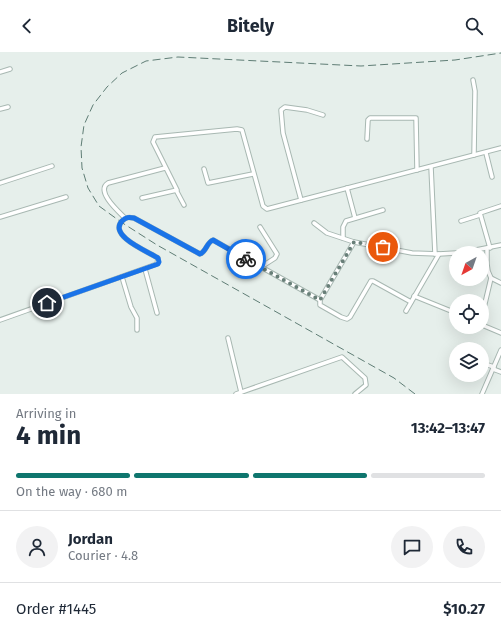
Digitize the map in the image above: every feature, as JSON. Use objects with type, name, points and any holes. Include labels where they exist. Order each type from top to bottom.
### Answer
[{"type":"street","points":[[0,72],[10,69]]},
{"type":"street","points":[[473,80],[475,91],[474,155]]},
{"type":"street","points":[[0,109],[8,107]]},
{"type":"street","points":[[301,200],[283,133],[281,110],[285,107],[307,110],[323,115]]},
{"type":"street","points":[[367,139],[368,120],[370,118],[416,118],[417,170]]},
{"type":"street","points":[[184,205],[153,142],[155,137],[237,129],[242,130],[263,206],[267,210],[501,148]]},
{"type":"street","points":[[486,153],[492,177]]},
{"type":"street","points":[[0,183],[52,166]]},
{"type":"street","points":[[406,311],[437,254],[431,167]]},
{"type":"street","points":[[166,168],[108,183],[103,189],[108,199],[125,218],[134,218],[200,254],[203,253],[210,241],[213,240],[320,300]]},
{"type":"street","points":[[204,169],[208,183],[253,174]]},
{"type":"street","points":[[347,188],[354,218]]},
{"type":"street","points":[[142,198],[176,190]]},
{"type":"street","points":[[0,217],[66,197]]},
{"type":"street","points":[[461,221],[501,206]]},
{"type":"street","points":[[343,238],[343,227],[346,221],[383,210]]},
{"type":"street","points":[[480,215],[488,246]]},
{"type":"street","points":[[0,320],[158,264],[158,258],[127,240],[121,234],[120,225],[125,218]]},
{"type":"street","points":[[314,223],[328,233],[354,242],[412,253],[449,253]]},
{"type":"street","points":[[260,227],[277,254],[275,258],[261,268]]},
{"type":"street","points":[[354,242],[320,300],[320,305],[346,319],[350,317],[371,280],[411,302]]},
{"type":"street","points":[[489,248],[500,247]]},
{"type":"street","points":[[145,268],[157,313]]},
{"type":"street","points":[[489,274],[491,278],[501,283]]},
{"type":"street","points":[[122,277],[131,307],[137,318],[137,330]]},
{"type":"street","points":[[487,294],[491,278]]},
{"type":"street","points":[[414,296],[449,310]]},
{"type":"street","points":[[489,328],[501,334]]},
{"type":"street","points":[[228,338],[241,392]]},
{"type":"street","points":[[482,394],[501,350]]},
{"type":"street","points":[[236,394],[342,357],[365,378],[366,385],[355,394]]},
{"type":"street","points":[[489,366],[501,372]]},
{"type":"railway","points":[[415,394],[394,378],[157,245],[99,206],[88,188],[82,168],[81,147],[84,125],[93,105],[107,87],[122,73],[146,61],[178,57],[361,66],[455,60],[501,53]]},
{"type":"way so far","points":[[246,259],[320,300],[354,242],[383,247]]},
{"type":"route","points":[[47,303],[158,264],[158,258],[139,248],[121,234],[120,225],[125,218],[134,218],[200,254],[203,253],[210,241],[213,240],[246,259]]}]
